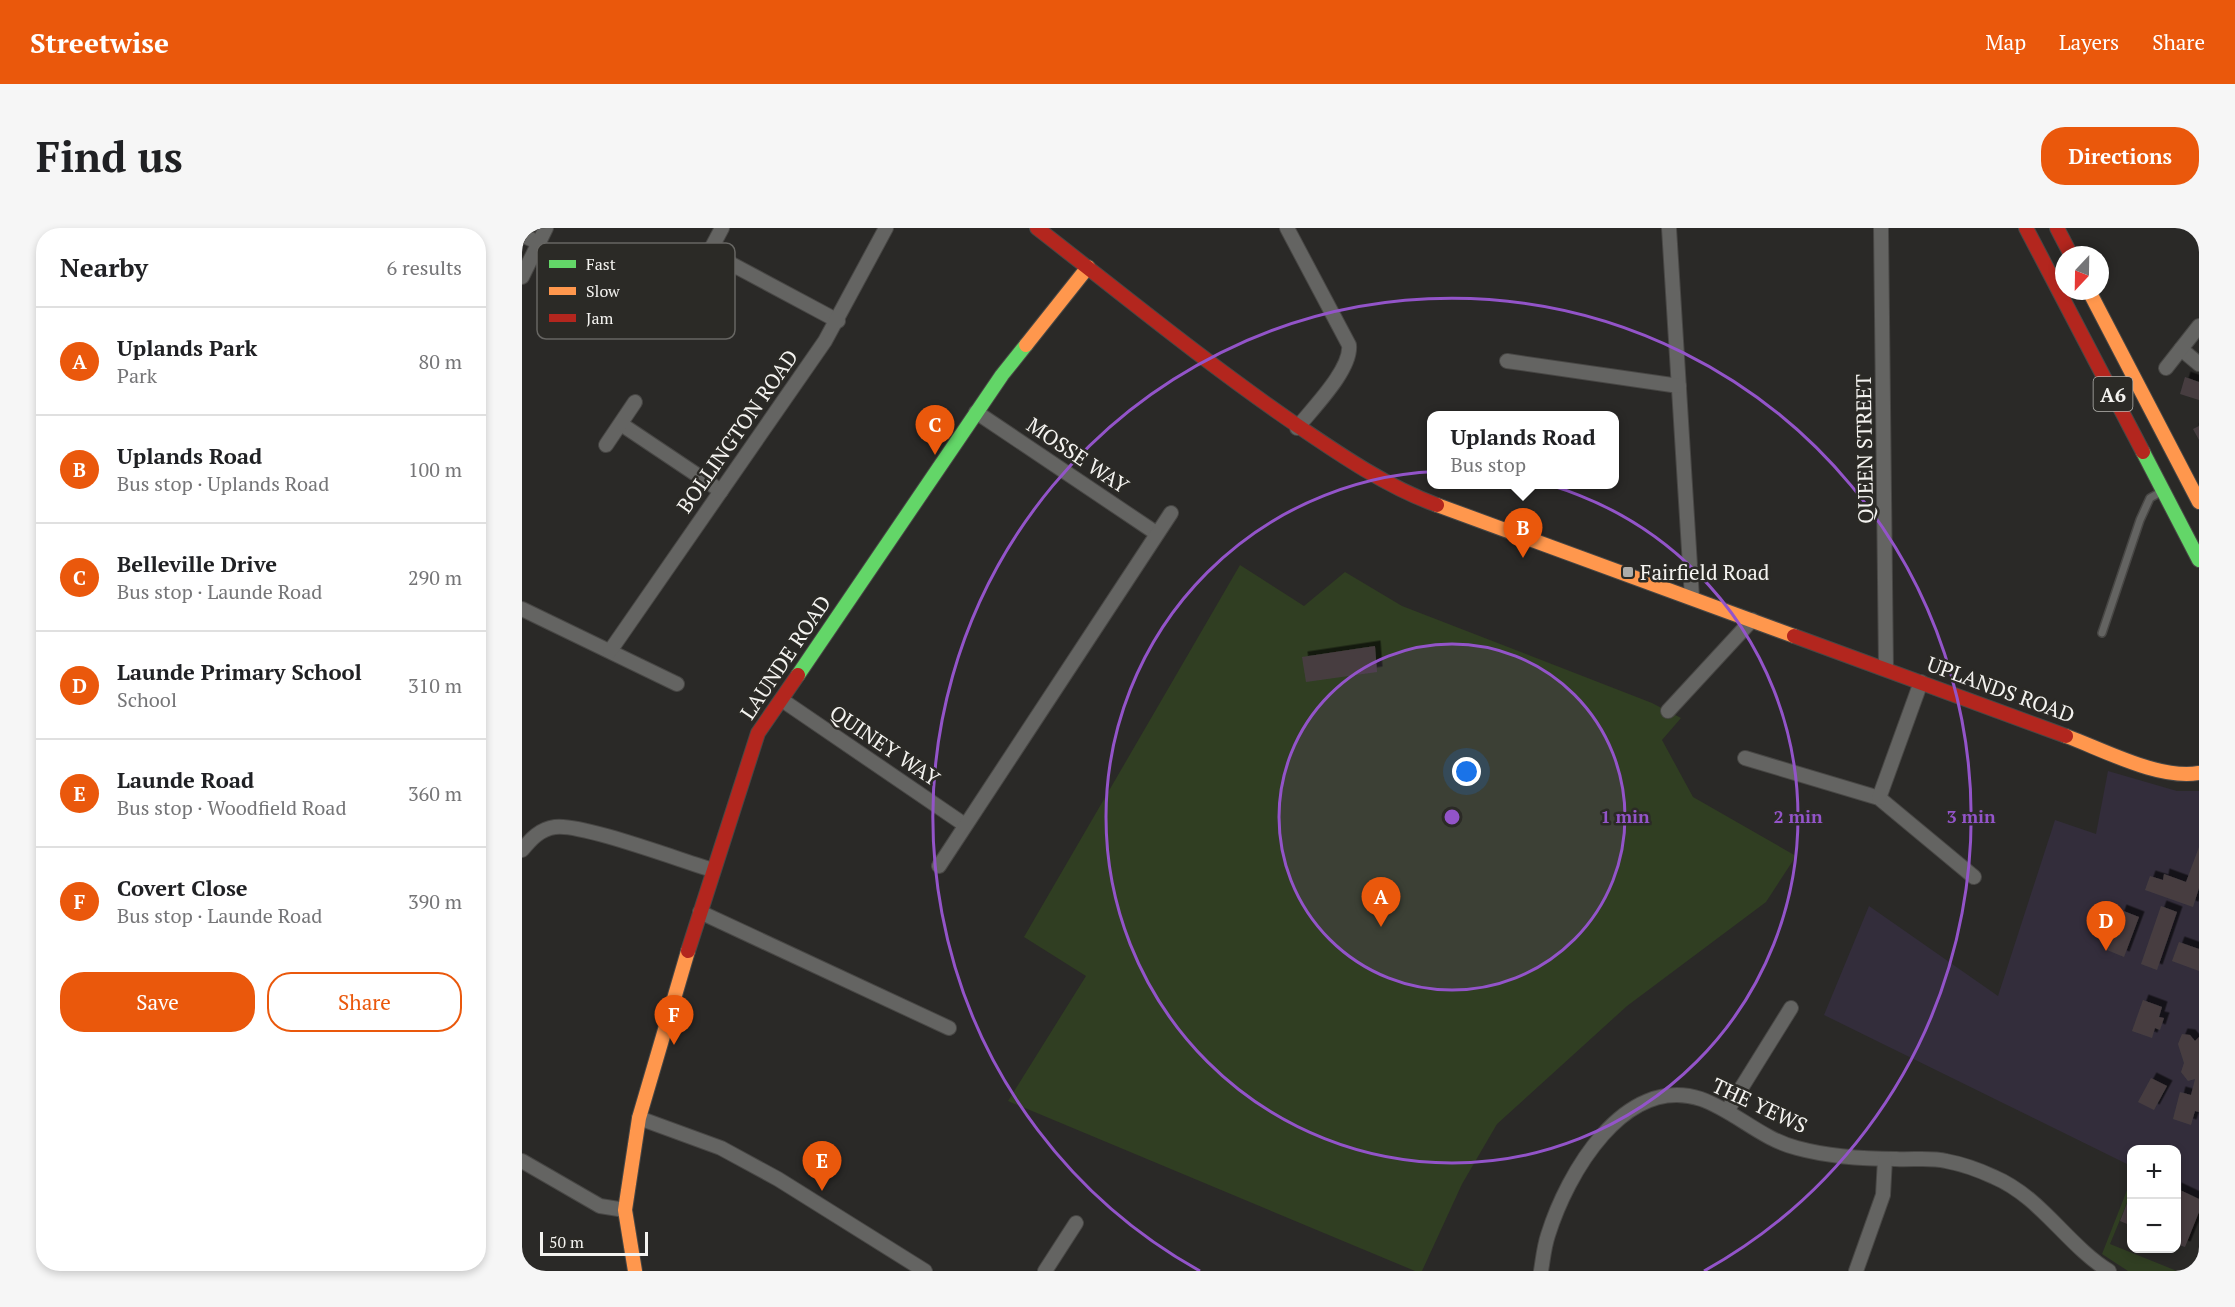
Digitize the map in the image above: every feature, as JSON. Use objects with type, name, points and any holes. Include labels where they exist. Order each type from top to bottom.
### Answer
[{"type":"main road","name":"UPLANDS ROAD","points":[[1036,228],[1298,428],[1378,478],[1417,498],[2158,770],[2182,776],[2199,773]]},
{"type":"main road","name":"A6","points":[[2026,228],[2199,560]]},
{"type":"main road","points":[[2057,228],[2066,246]]},
{"type":"main road","name":"LAUNDE ROAD","points":[[635,1271],[625,1210],[639,1118],[667,1015],[758,734],[976,412],[1088,267]]},
{"type":"main road","name":"A6","points":[[2094,300],[2199,502]]},
{"type":"street","points":[[522,235],[539,243],[546,228]]},
{"type":"street","points":[[714,243],[722,228]]},
{"type":"street","name":"BOLLINGTON ROAD","points":[[610,651],[838,321],[886,228]]},
{"type":"street","points":[[1287,228],[1349,345],[1350,354],[1343,369],[1298,428]]},
{"type":"street","points":[[1669,228],[1692,598]]},
{"type":"street","name":"QUEEN STREET","points":[[1881,228],[1886,669]]},
{"type":"street","points":[[522,277],[537,247]]},
{"type":"street","points":[[735,266],[838,321]]},
{"type":"street","points":[[2166,368],[2199,326]]},
{"type":"street","points":[[2181,349],[2199,364]]},
{"type":"street","points":[[1507,361],[1679,386]]},
{"type":"street","points":[[606,446],[636,402]]},
{"type":"street","name":"MOSSE WAY","points":[[976,412],[1156,533]]},
{"type":"street","points":[[621,424],[721,491]]},
{"type":"street","points":[[939,866],[1171,513]]},
{"type":"street","points":[[522,609],[677,684]]},
{"type":"street","points":[[1668,711],[1752,620]]},
{"type":"street","points":[[1879,798],[1921,682]]},
{"type":"street","name":"QUINEY WAY","points":[[782,700],[965,825]]},
{"type":"street","points":[[1745,758],[1879,798],[1974,877]]},
{"type":"street","points":[[522,850],[534,835],[556,827],[590,833],[713,870]]},
{"type":"street","points":[[700,912],[949,1028]]},
{"type":"street","points":[[1727,1112],[1791,1008]]},
{"type":"street","name":"THE YEWS","points":[[1541,1271],[1548,1235],[1568,1191],[1599,1137],[1637,1104],[1670,1094],[1700,1099],[1727,1112],[1748,1127],[1795,1148],[1840,1157],[1945,1160],[1995,1177],[2037,1205],[2091,1260],[2109,1271]]},
{"type":"street","points":[[639,1118],[720,1148],[778,1179],[925,1271]]},
{"type":"street","points":[[1856,1271],[1883,1195],[1885,1159]]},
{"type":"street","points":[[522,1161],[600,1206],[625,1210]]},
{"type":"street","points":[[1045,1271],[1076,1223]]},
{"type":"lane","points":[[2102,633],[2140,520],[2150,498],[2163,491]]},
{"type":"shaded area","points":[[2108,771],[2177,791],[2199,791],[2199,1199],[2181,1190],[2181,1145],[2127,1145],[2127,1164],[1824,1015],[1869,906],[1998,996],[2055,820],[2096,834]]},
{"type":"green space","points":[[1240,565],[1304,606],[1345,572],[1402,606],[1652,703],[1681,718],[1662,740],[1693,797],[1796,856],[1766,902],[1627,1006],[1497,1124],[1462,1184],[1422,1271],[1415,1271],[1008,1101],[1086,976],[1024,937]]},
{"type":"green space","points":[[2127,1190],[2127,1203],[2110,1244],[2127,1251],[2127,1253],[2132,1253],[2177,1271],[2128,1271],[2102,1254]]},
{"type":"building","points":[[2185,377],[2199,382],[2199,400],[2180,394]]},
{"type":"building","points":[[2199,426],[2199,440],[2193,429]]},
{"type":"building","points":[[1375,646],[1377,672],[1306,682],[1302,657]]},
{"type":"building","points":[[2199,847],[2199,888],[2193,907],[2145,890],[2150,876],[2163,880],[2164,874],[2186,882]]},
{"type":"building","points":[[2161,906],[2177,912],[2157,970],[2141,964]]},
{"type":"building","points":[[2121,910],[2139,917],[2124,957],[2107,950]]},
{"type":"building","points":[[2179,942],[2199,949],[2199,971],[2172,961]]},
{"type":"building","points":[[2143,1000],[2162,1007],[2159,1017],[2164,1018],[2160,1030],[2155,1028],[2152,1038],[2132,1031]]},
{"type":"building","points":[[2182,1034],[2190,1035],[2195,1041],[2199,1037],[2199,1112],[2195,1111],[2191,1125],[2173,1119],[2180,1092],[2191,1095],[2195,1079],[2188,1081],[2181,1072],[2184,1063],[2178,1044]]},
{"type":"building","points":[[2151,1078],[2167,1086],[2154,1110],[2138,1102]]},
{"type":"building","points":[[2181,1190],[2199,1199],[2199,1212],[2185,1247],[2181,1246]]},
{"type":"building","points":[[2127,1203],[2127,1224],[2120,1221]]},
{"type":"traffic: fast","points":[[798,675],[1002,375],[1026,345]]},
{"type":"traffic: fast","points":[[2143,452],[2199,560]]},
{"type":"traffic: slow","points":[[1026,345],[1088,267]]},
{"type":"traffic: slow","points":[[2094,300],[2199,502]]},
{"type":"traffic: slow","points":[[1437,505],[1794,636]]},
{"type":"traffic: slow","points":[[2066,736],[2149,768],[2183,774],[2199,773]]},
{"type":"traffic: slow","points":[[635,1271],[625,1210],[639,1118],[688,951]]},
{"type":"traffic: jam","points":[[1037,228],[1197,353],[1295,424],[1382,479],[1437,505]]},
{"type":"traffic: jam","points":[[2026,228],[2143,452]]},
{"type":"traffic: jam","points":[[2057,228],[2066,246]]},
{"type":"traffic: jam","points":[[1794,636],[2066,736]]},
{"type":"traffic: jam","points":[[688,951],[758,733],[798,675]]},
{"type":"place","name":"Belleville Drive","points":[[935,455]]},
{"type":"place","name":"Uplands Road","points":[[1523,558]]},
{"type":"place","name":"Fairfield Road","points":[[1628,572]]},
{"type":"place","name":"Uplands Park","points":[[1381,927]]},
{"type":"place","name":"Launde Primary School","points":[[2106,951]]},
{"type":"place","name":"Covert Close","points":[[674,1045]]},
{"type":"place","name":"Launde Road","points":[[822,1191]]}]
